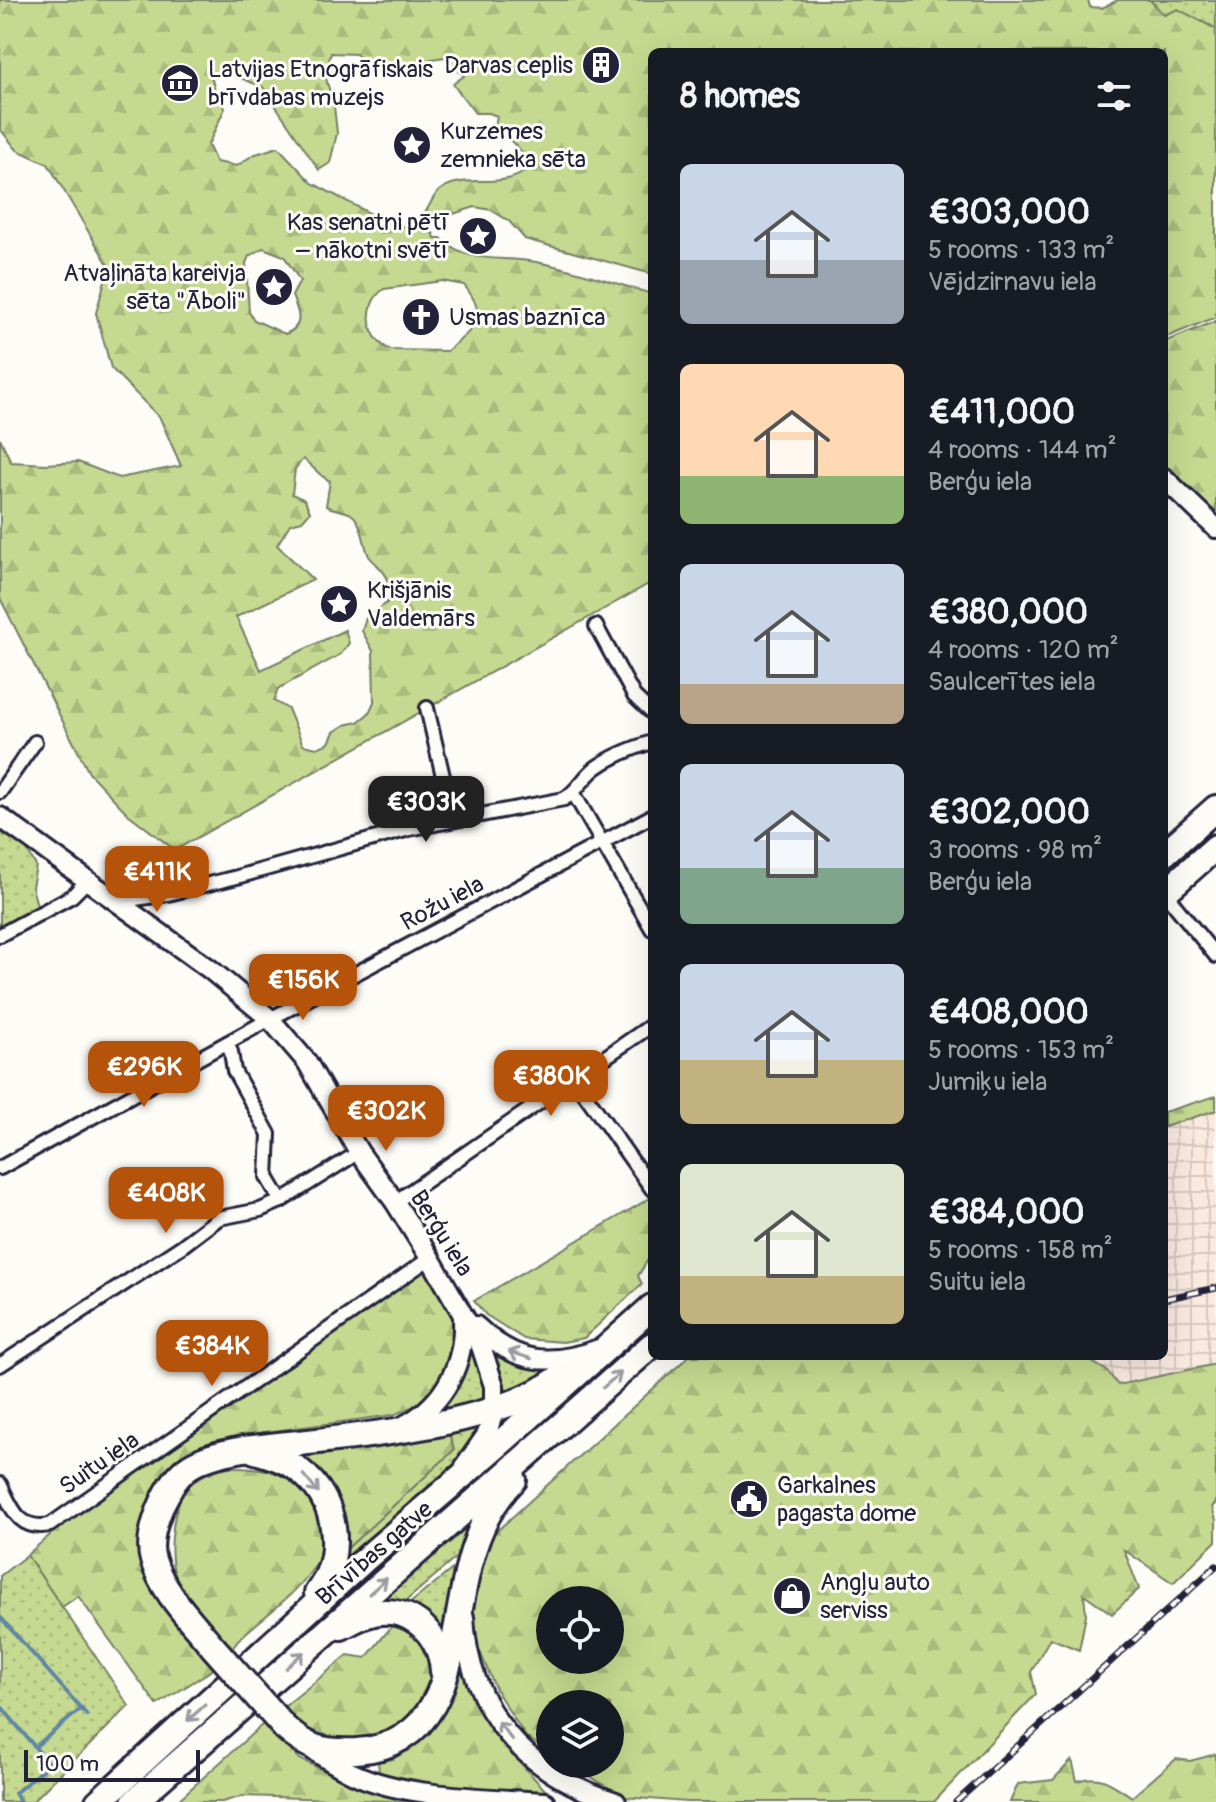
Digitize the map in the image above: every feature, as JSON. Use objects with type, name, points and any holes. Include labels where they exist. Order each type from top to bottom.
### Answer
[{"type":"highway","points":[[1168,850],[1216,808]]},
{"type":"highway","points":[[1168,889],[1216,847]]},
{"type":"highway","name":"Brīvības gatve","points":[[98,1802],[363,1561],[449,1488],[599,1350],[648,1310]]},
{"type":"highway","name":"Brīvības gatve","points":[[134,1802],[648,1348]]},
{"type":"highway","points":[[572,1414],[557,1438],[503,1490],[486,1520],[474,1547],[439,1699],[423,1722],[398,1742],[334,1752],[305,1745],[284,1727],[213,1647],[162,1582],[151,1557],[152,1531],[169,1490],[186,1469],[221,1453],[397,1430],[494,1409],[554,1381],[599,1350]]},
{"type":"highway","points":[[244,1449],[273,1456],[301,1471],[319,1491],[331,1516],[335,1539],[331,1568],[324,1584],[264,1644],[253,1660]]},
{"type":"highway","points":[[319,1638],[366,1615],[396,1612],[405,1615],[430,1632],[442,1659],[444,1681]]},
{"type":"main road","points":[[1168,482],[1216,528]]},
{"type":"main road","name":"Berģu iela","points":[[0,817],[211,970],[270,1019],[307,1062],[359,1152],[430,1258],[481,1346],[490,1369],[494,1409],[487,1434],[449,1488]]},
{"type":"main road","points":[[463,1315],[490,1340],[519,1356],[560,1360],[599,1350]]},
{"type":"main road","points":[[397,1430],[422,1416],[447,1388],[462,1345],[463,1315]]},
{"type":"main road","points":[[463,1599],[468,1655],[488,1707],[503,1730],[547,1771],[582,1791],[616,1802]]},
{"type":"main road","points":[[305,1745],[353,1774],[387,1784],[433,1793],[545,1802]]},
{"type":"street","points":[[596,626],[634,696],[648,709]]},
{"type":"street","points":[[427,708],[453,819]]},
{"type":"street","points":[[0,792],[35,742]]},
{"type":"street","points":[[122,906],[135,899],[237,877],[453,819],[549,802],[574,794],[597,767],[625,751],[648,743]]},
{"type":"street","points":[[574,794],[648,922]]},
{"type":"street","name":"Rožu iela","points":[[0,1168],[270,1019],[648,818]]},
{"type":"street","points":[[0,935],[72,896],[87,881]]},
{"type":"street","points":[[1168,897],[1216,956]]},
{"type":"street","points":[[395,1202],[648,1028]]},
{"type":"street","points":[[227,1043],[234,1071],[269,1134],[267,1177],[281,1201]]},
{"type":"street","points":[[575,1080],[648,1183]]},
{"type":"street","points":[[0,1365],[182,1246],[219,1218],[260,1210],[281,1201],[359,1152]]},
{"type":"street","name":"Suitu iela","points":[[0,1484],[14,1513],[24,1522],[36,1528],[50,1525],[430,1258]]},
{"type":"shaded area","points":[[1216,1096],[1216,1366],[1122,1387],[1107,1371],[1089,1360],[1168,1360],[1168,1111]]},
{"type":"green space","points":[[0,0],[1088,0],[1090,7],[1102,8],[1118,0],[1150,0],[1164,15],[1178,9],[1216,29],[1216,317],[1168,336],[1168,48],[648,48],[648,273],[525,239],[509,221],[491,210],[475,207],[447,216],[425,213],[437,193],[448,185],[503,180],[524,172],[523,153],[507,137],[493,136],[497,116],[475,113],[453,84],[464,76],[444,57],[409,63],[389,76],[376,74],[356,54],[331,53],[325,75],[334,106],[337,133],[330,163],[319,170],[263,87],[220,70],[211,76],[216,94],[225,108],[208,145],[216,162],[237,166],[253,155],[278,147],[312,183],[388,223],[433,233],[435,238],[441,238],[463,253],[551,265],[648,293],[648,584],[175,850],[128,814],[89,773],[0,598],[0,438],[11,462],[78,462],[119,478],[181,466],[160,418],[111,368],[96,313],[109,266],[48,164],[17,150],[0,129]],"holes":[[[263,248],[284,256],[300,281],[292,296],[298,323],[285,334],[254,320],[249,312],[246,263],[249,256]],[[442,281],[464,285],[477,307],[478,315],[471,330],[447,351],[391,350],[376,338],[370,312],[372,303],[384,289]],[[303,459],[330,481],[326,506],[355,518],[369,556],[384,573],[388,589],[388,602],[366,618],[362,631],[373,651],[374,702],[369,713],[358,722],[345,725],[334,732],[329,743],[317,748],[303,745],[288,709],[274,701],[278,689],[341,654],[349,643],[345,630],[261,670],[236,617],[313,580],[277,545],[290,524],[302,521],[310,512],[305,500],[292,494],[295,469]]]},
{"type":"green space","points":[[1150,0],[1216,0],[1216,29],[1164,15]]},
{"type":"green space","points":[[1216,321],[1216,523],[1168,480],[1168,340]]},
{"type":"green space","points":[[0,832],[26,848],[36,866],[32,887],[38,909],[0,929]]},
{"type":"green space","points":[[1216,1096],[1216,1110],[1168,1126],[1168,1111]]},
{"type":"green space","points":[[648,1199],[648,1260],[638,1276],[642,1284],[584,1338],[563,1342],[524,1339],[486,1315],[474,1301]]},
{"type":"green space","points":[[424,1265],[447,1302],[453,1323],[453,1347],[447,1370],[426,1399],[393,1415],[235,1436],[186,1457],[158,1486],[150,1510],[188,1632],[215,1668],[157,1705],[78,1596],[62,1607],[27,1555],[57,1529]]},
{"type":"green space","points":[[468,1345],[475,1345],[490,1406],[427,1420]]},
{"type":"green space","points":[[495,1349],[557,1365],[500,1403],[490,1354]]},
{"type":"green space","points":[[685,1360],[1089,1360],[1107,1371],[1118,1385],[1216,1364],[1216,1503],[1212,1507],[1216,1520],[1216,1541],[1173,1583],[1124,1550],[1139,1589],[1112,1614],[1084,1594],[1086,1615],[1079,1650],[1050,1638],[1031,1672],[1036,1694],[934,1802],[687,1802],[624,1797],[593,1778],[624,1778],[624,1690],[536,1690],[536,1743],[526,1737],[496,1690],[478,1647],[471,1595],[486,1541]]},
{"type":"green space","points":[[486,1418],[464,1456],[426,1496],[341,1568],[342,1553],[454,1450],[447,1427]]},
{"type":"green space","points":[[447,1427],[454,1450],[342,1553],[294,1451]]},
{"type":"green space","points":[[229,1467],[274,1472],[297,1485],[314,1508],[322,1543],[318,1561],[302,1583],[232,1648],[185,1594],[174,1570],[171,1550],[176,1510],[186,1490],[203,1476]]},
{"type":"green space","points":[[476,1516],[466,1549],[399,1607],[379,1601]]},
{"type":"green space","points":[[27,1555],[129,1706],[32,1802],[0,1802],[0,1576]]},
{"type":"green space","points":[[466,1558],[446,1650],[404,1608]]},
{"type":"green space","points":[[392,1626],[425,1636],[435,1682],[424,1709],[369,1745],[303,1735],[284,1707],[348,1655],[366,1658]]},
{"type":"green space","points":[[454,1672],[463,1673],[479,1706],[499,1736],[547,1792],[537,1796],[425,1785],[379,1772],[378,1762],[393,1759],[428,1733]]},
{"type":"green space","points":[[263,1724],[300,1759],[359,1788],[417,1802],[243,1796],[222,1802],[176,1802]]},
{"type":"green space","points":[[1216,1754],[1216,1802],[1010,1802],[1018,1784],[1053,1780],[1072,1760],[1077,1781],[1100,1779],[1132,1797],[1176,1759],[1190,1761]]},
{"type":"waterway","points":[[0,1617],[87,1715]]},
{"type":"waterway","points":[[0,1705],[49,1764],[15,1793],[20,1802]]},
{"type":"waterway","points":[[36,1746],[82,1708]]},
{"type":"railway","points":[[1168,1298],[1216,1288]]},
{"type":"railway","points":[[956,1802],[1216,1566]]},
{"type":"place","name":"Darvas ceplis","points":[[601,65]]},
{"type":"place","name":"Latvijas Etnogrāfiskais brīvdabas muzejs","points":[[180,83]]},
{"type":"place","name":"Kurzemes zemnieka sēta","points":[[412,145]]},
{"type":"place","name":"Kas senatni pētī – nākotni svētī","points":[[478,236]]},
{"type":"place","name":"Atvaļināta kareivja sēta \"Āboli\"","points":[[274,287]]},
{"type":"place","name":"Usmas baznīca","points":[[421,317]]},
{"type":"place","name":"Krišjānis Valdemārs","points":[[339,604]]},
{"type":"place","name":"Garkalnes pagasta dome","points":[[749,1499]]},
{"type":"place","name":"Angļu auto serviss","points":[[792,1596]]}]
